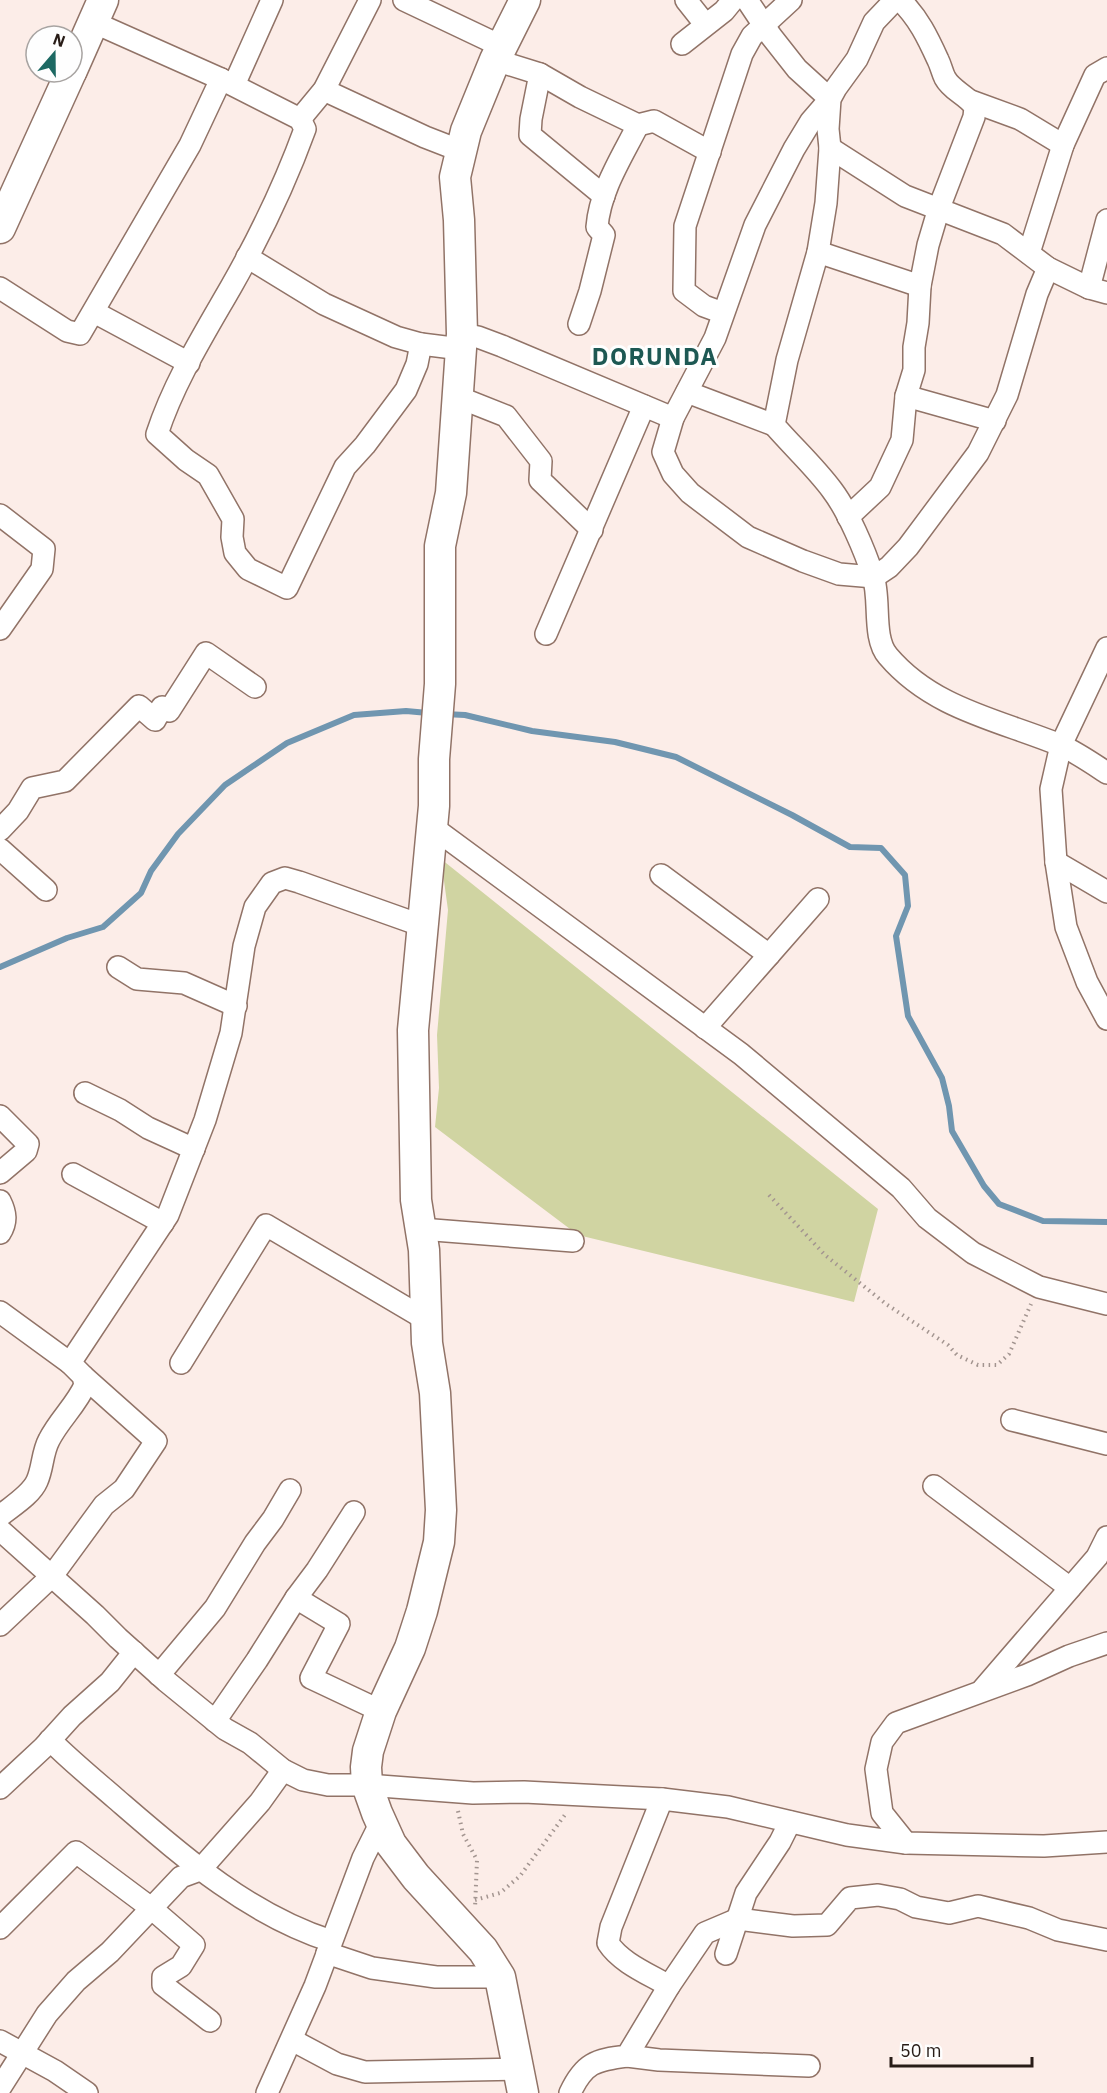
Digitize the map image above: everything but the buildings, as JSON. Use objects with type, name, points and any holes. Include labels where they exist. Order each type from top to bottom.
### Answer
[{"type":"street","points":[[0,288],[67,331],[80,334],[227,82],[272,0]]},
{"type":"street","points":[[300,119],[324,90],[370,0]]},
{"type":"street","points":[[404,0],[499,54],[638,126],[654,121],[710,152]]},
{"type":"street","points":[[292,2040],[337,2064],[365,2072],[521,2081],[500,1977],[492,1962],[473,1938],[416,1877],[391,1844],[367,1785],[366,1767],[368,1751],[381,1712],[410,1648],[422,1611],[439,1542],[441,1510],[435,1393],[425,1319],[424,1250],[416,1200],[413,1030],[434,806],[434,759],[440,684],[440,546],[451,493],[461,342],[459,220],[455,177],[466,130],[525,0]]},
{"type":"street","points":[[686,0],[705,24]]},
{"type":"street","points":[[682,44],[724,11],[733,0]]},
{"type":"street","points":[[747,0],[797,69],[830,99]]},
{"type":"street","points":[[723,313],[704,306],[684,291],[685,226],[742,54],[752,36],[791,0]]},
{"type":"street","points":[[1048,268],[1037,294],[1007,395],[978,453],[908,547],[889,567],[874,577],[839,574],[748,537],[690,493],[673,474],[663,452],[674,418],[715,338],[760,215],[794,149],[811,121],[830,99],[857,58],[874,22],[898,0],[910,10],[922,26],[951,88],[971,101],[1020,119],[1063,146]]},
{"type":"street","points":[[84,42],[98,11],[300,119],[305,129],[293,162],[247,257],[166,404],[157,434],[186,460],[208,475],[233,519],[232,537],[235,553],[248,568],[287,588],[345,466],[365,445],[406,390],[417,364],[421,344]]},
{"type":"street","points":[[1029,253],[1063,146],[1095,75],[1107,68]]},
{"type":"street","points":[[540,74],[530,135],[604,196]]},
{"type":"street","points":[[1,225],[65,84]]},
{"type":"street","points":[[324,90],[425,137],[461,151]]},
{"type":"street","points":[[774,425],[787,360],[818,252],[826,203],[830,148],[828,129],[830,99]]},
{"type":"street","points":[[848,517],[880,487],[902,440],[906,396],[914,370],[920,286],[928,245],[939,208],[974,117],[975,107],[971,101]]},
{"type":"street","points":[[579,324],[604,235],[597,227],[599,208],[638,126]]},
{"type":"street","points":[[830,148],[905,196],[1003,234],[1048,268],[1098,291],[1107,220]]},
{"type":"street","points":[[818,252],[920,286]]},
{"type":"street","points":[[247,257],[324,304],[396,337],[421,344],[461,342],[478,337],[674,418]]},
{"type":"street","points":[[94,312],[189,363]]},
{"type":"street","points":[[687,392],[774,425],[832,490],[848,517],[874,577],[879,609],[880,642],[886,654],[901,669],[926,690],[960,708],[1061,746],[1107,773]]},
{"type":"street","points":[[906,396],[995,421]]},
{"type":"street","points":[[458,397],[506,416],[542,460],[540,480],[592,530]]},
{"type":"street","points":[[546,634],[644,406]]},
{"type":"street","points":[[0,514],[44,549],[42,569],[0,629]]},
{"type":"street","points":[[1107,648],[1061,746],[1051,789],[1060,901],[1075,955],[1107,1019]]},
{"type":"street","points":[[0,830],[18,811],[32,788],[65,781],[139,706],[155,720],[162,707],[169,711],[206,652],[255,687]]},
{"type":"street","points":[[431,826],[741,1054],[901,1188],[927,1218],[973,1253],[1039,1287],[1107,1304]]},
{"type":"street","points":[[0,849],[45,890]]},
{"type":"street","points":[[1056,862],[1107,892]]},
{"type":"street","points":[[661,875],[769,955]]},
{"type":"street","points":[[77,1369],[168,1215],[205,1120],[231,1033],[244,946],[255,907],[272,883],[285,878],[423,926]]},
{"type":"street","points":[[705,1028],[818,899]]},
{"type":"street","points":[[118,967],[137,980],[184,983],[236,1006]]},
{"type":"street","points":[[85,1093],[120,1110],[148,1128],[194,1149]]},
{"type":"street","points":[[0,1116],[28,1144],[26,1151],[0,1173]]},
{"type":"street","points":[[73,1174],[163,1223]]},
{"type":"street","points":[[0,1201],[6,1223],[0,1233]]},
{"type":"street","points":[[181,1364],[266,1225],[425,1319]]},
{"type":"street","points":[[421,1229],[573,1241]]},
{"type":"street","points":[[0,1312],[77,1369],[156,1441],[124,1489],[104,1505],[52,1576],[0,1624]]},
{"type":"street","points":[[0,1516],[30,1491],[37,1482],[48,1441],[85,1385],[77,1369]]},
{"type":"street","points":[[1012,1420],[1107,1444]]},
{"type":"street","points":[[934,1486],[1070,1588]]},
{"type":"street","points":[[159,1675],[216,1608],[290,1490]]},
{"type":"street","points":[[215,1721],[354,1512]]},
{"type":"street","points":[[0,1530],[159,1675],[225,1729],[250,1743],[283,1770],[303,1780],[328,1785],[662,1799],[728,1807],[847,1835],[906,1843],[1044,1846],[1107,1842]]},
{"type":"street","points":[[981,1691],[1097,1557],[1107,1537]]},
{"type":"street","points":[[296,1598],[339,1624],[311,1677],[381,1712]]},
{"type":"street","points":[[906,1843],[882,1813],[876,1769],[882,1742],[896,1723],[1027,1675],[1069,1656],[1107,1644]]},
{"type":"street","points":[[0,1788],[72,1716],[110,1682],[134,1652]]},
{"type":"street","points":[[50,1740],[79,1769],[154,1834],[200,1870],[253,1905],[329,1947],[372,1968],[436,1977],[500,1977]]},
{"type":"street","points":[[0,2088],[47,2014],[76,1981],[110,1952],[181,1877],[200,1870],[260,1802],[283,1770]]},
{"type":"street","points":[[662,1799],[611,1927],[608,1942],[613,1951],[622,1958],[669,1986]]},
{"type":"street","points":[[275,2090],[292,2040],[363,1858],[381,1822]]},
{"type":"street","points":[[726,1954],[746,1893],[780,1842],[789,1822]]},
{"type":"street","points":[[0,1928],[76,1852],[151,1908],[194,1944],[182,1966],[163,1977],[163,1985],[210,2021]]},
{"type":"street","points":[[627,2056],[669,1986],[705,1933],[738,1919],[793,1926],[827,1925],[850,1898],[878,1895],[900,1899],[916,1907],[949,1913],[978,1906],[1029,1918],[1058,1930],[1107,1940]]},
{"type":"street","points":[[0,2041],[55,2070],[87,2093]]},
{"type":"street","points":[[570,2093],[577,2079],[588,2066],[601,2059],[627,2056],[669,2061],[809,2066]]},
{"type":"path","points":[[769,1195],[825,1255],[877,1297],[948,1345],[957,1355],[978,1365],[997,1365],[1009,1354],[1039,1287]]},
{"type":"path","points":[[454,1791],[463,1834],[477,1860],[473,1938]]},
{"type":"path","points":[[475,1900],[500,1893],[520,1876],[558,1826],[578,1794]]},
{"type":"green space","points":[[441,859],[878,1209],[854,1302],[578,1235],[435,1127],[439,1088],[437,1035],[448,910]]},
{"type":"waterway","points":[[0,967],[67,938],[103,927],[141,893],[151,871],[178,834],[225,785],[287,743],[354,715],[406,711],[428,713]]},
{"type":"waterway","points":[[444,714],[465,715],[532,731],[615,742],[676,757],[850,847],[881,848],[905,875],[908,906],[896,936],[908,1016],[942,1078],[952,1131],[984,1186],[999,1204],[1043,1221],[1107,1222]]},
{"type":"district","name":"DORUNDA","points":[[655,356]]}]
